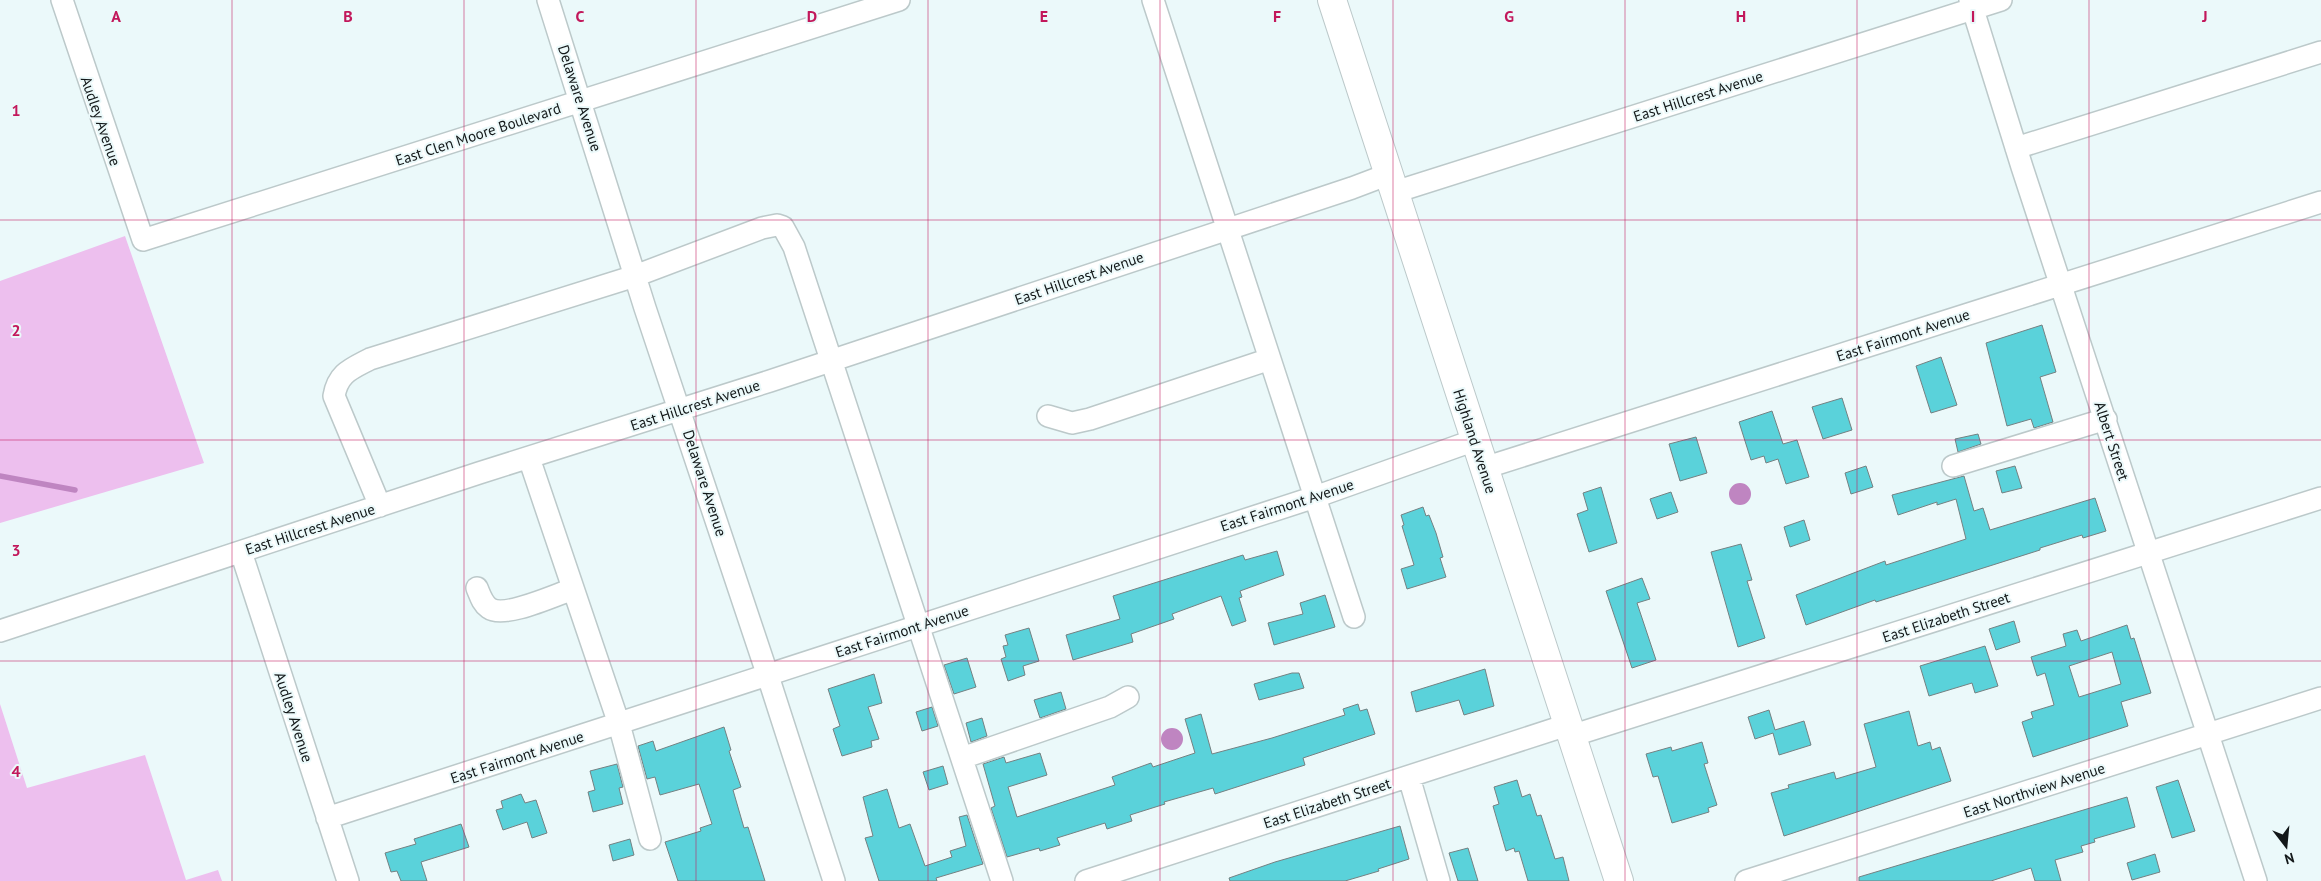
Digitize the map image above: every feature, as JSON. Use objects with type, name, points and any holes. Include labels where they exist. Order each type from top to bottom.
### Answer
[{"type":"main road","name":"Highland Avenue","points":[[1332,0],[1619,881]]},
{"type":"street","name":"Audley Avenue","points":[[62,0],[142,240]]},
{"type":"street","name":"Delaware Avenue","points":[[548,0],[635,276],[834,881]]},
{"type":"street","name":"East Clen Moore Boulevard","points":[[142,240],[899,0]]},
{"type":"street","points":[[1153,0],[1226,229],[1354,617]]},
{"type":"street","name":"East Hillcrest Avenue","points":[[0,631],[680,410],[1352,188],[1392,183],[1972,4],[2001,0]]},
{"type":"street","name":"Albert Street","points":[[1972,4],[2016,148],[2256,881]]},
{"type":"street","points":[[2016,148],[2321,52]]},
{"type":"street","name":"East Fairmont Avenue","points":[[1484,468],[2321,202]]},
{"type":"street","points":[[380,506],[334,396],[336,383],[346,372],[370,359],[635,276],[762,228],[777,225],[784,227],[794,247],[1002,881]]},
{"type":"street","points":[[1048,416],[1072,423],[1090,419],[1270,359]]},
{"type":"street","points":[[1953,466],[2106,419]]},
{"type":"street","name":"East Fairmont Avenue","points":[[327,818],[768,676],[1315,496],[1475,440]]},
{"type":"street","points":[[529,458],[618,724],[650,839]]},
{"type":"street","name":"East Elizabeth Street","points":[[1086,881],[1409,777],[1569,730],[2321,498]]},
{"type":"street","name":"Audley Avenue","points":[[241,552],[348,881]]},
{"type":"street","points":[[477,588],[482,602],[490,609],[498,611],[522,607],[573,589]]},
{"type":"street","points":[[962,758],[1110,707],[1128,697]]},
{"type":"street","name":"East Northview Avenue","points":[[1746,881],[2321,698]]},
{"type":"street","points":[[1409,777],[1439,881]]},
{"type":"shaded area","points":[[125,236],[204,463],[0,523],[0,281]]},
{"type":"shaded area","points":[[1740,483],[1748,486],[1751,494],[1748,502],[1740,505],[1732,502],[1729,494],[1732,486]]},
{"type":"shaded area","points":[[0,704],[27,788],[145,755],[186,880],[218,870],[222,881],[0,881]]},
{"type":"shaded area","points":[[1172,728],[1180,731],[1183,739],[1180,747],[1172,750],[1164,747],[1161,739],[1164,731]]},
{"type":"building","points":[[2042,325],[2056,372],[2040,377],[2053,422],[2034,428],[2031,419],[2007,426],[1986,343]]},
{"type":"building","points":[[1941,357],[1957,405],[1931,413],[1916,366]]},
{"type":"building","points":[[1842,398],[1852,430],[1823,439],[1812,407]]},
{"type":"building","points":[[1772,411],[1783,444],[1797,440],[1809,477],[1786,484],[1778,459],[1766,463],[1764,456],[1751,460],[1739,422]]},
{"type":"building","points":[[1978,434],[1981,444],[1958,452],[1955,439]]},
{"type":"building","points":[[1696,437],[1707,473],[1680,481],[1669,444]]},
{"type":"building","points":[[1866,466],[1873,487],[1851,494],[1845,473]]},
{"type":"building","points":[[2015,466],[2022,488],[2002,493],[1996,471]]},
{"type":"building","points":[[1964,476],[1974,511],[1983,508],[1990,530],[2095,498],[2106,531],[2083,538],[2082,535],[2040,548],[2040,550],[1876,602],[1875,600],[1806,625],[1796,595],[1885,561],[1886,565],[1966,539],[1956,499],[1937,505],[1937,502],[1898,515],[1892,495]]},
{"type":"building","points":[[1601,487],[1617,543],[1589,552],[1577,514],[1588,510],[1583,493]]},
{"type":"building","points":[[1671,492],[1678,512],[1657,519],[1650,499]]},
{"type":"building","points":[[1423,507],[1426,516],[1429,515],[1436,533],[1443,557],[1440,558],[1446,577],[1407,589],[1401,569],[1414,565],[1402,526],[1404,525],[1401,515]]},
{"type":"building","points":[[1804,520],[1810,540],[1790,547],[1784,527]]},
{"type":"building","points":[[1741,544],[1752,580],[1747,581],[1765,638],[1738,647],[1711,552]]},
{"type":"building","points":[[1277,551],[1284,575],[1240,591],[1242,597],[1239,598],[1246,621],[1232,626],[1221,596],[1172,614],[1174,619],[1131,634],[1133,642],[1073,660],[1066,635],[1120,619],[1113,596],[1243,555],[1245,560]]},
{"type":"building","points":[[1642,578],[1650,599],[1637,603],[1656,660],[1632,668],[1606,591]]},
{"type":"building","points":[[1325,595],[1335,627],[1274,645],[1268,623],[1303,614],[1300,603]]},
{"type":"building","points":[[2014,621],[2020,642],[1996,650],[1989,629]]},
{"type":"building","points":[[2127,625],[2131,639],[2134,638],[2151,693],[2121,702],[2128,726],[2033,757],[2022,722],[2033,718],[2031,712],[2054,705],[2045,673],[2037,676],[2031,657],[2066,646],[2063,634],[2077,630],[2081,641]],"holes":[[[2112,652],[2121,684],[2079,697],[2069,666]]]},
{"type":"building","points":[[1029,628],[1039,661],[1023,666],[1025,675],[1008,681],[1001,659],[1006,657],[1003,646],[1008,645],[1005,635]]},
{"type":"building","points":[[1985,646],[1998,686],[1975,693],[1972,683],[1929,696],[1920,666]]},
{"type":"building","points":[[967,658],[976,687],[954,694],[944,665]]},
{"type":"building","points":[[1485,669],[1494,706],[1464,715],[1459,700],[1416,712],[1411,692]]},
{"type":"building","points":[[1292,673],[1299,673],[1304,688],[1259,700],[1254,684]]},
{"type":"building","points":[[874,674],[882,703],[868,707],[879,739],[871,741],[872,747],[842,756],[833,729],[840,726],[828,689]]},
{"type":"building","points":[[1061,692],[1066,709],[1040,718],[1034,700]]},
{"type":"building","points":[[1358,704],[1360,711],[1367,709],[1375,734],[1303,758],[1305,765],[1215,794],[1213,788],[1164,802],[1165,804],[1130,815],[1132,821],[1107,829],[1105,823],[1057,838],[1060,845],[1040,851],[1039,848],[1007,857],[991,808],[995,806],[983,764],[1004,757],[1006,763],[1040,753],[1047,775],[1008,787],[1017,817],[1115,785],[1112,777],[1151,763],[1153,767],[1195,753],[1185,719],[1201,714],[1212,754],[1272,738],[1345,715],[1343,709]]},
{"type":"building","points":[[932,707],[938,726],[922,731],[916,712]]},
{"type":"building","points":[[1769,710],[1775,730],[1804,721],[1811,745],[1779,755],[1773,733],[1755,739],[1748,717]]},
{"type":"building","points":[[1909,711],[1918,746],[1930,742],[1932,750],[1940,747],[1951,781],[1784,836],[1771,793],[1789,788],[1788,785],[1834,772],[1836,779],[1876,767],[1864,724]]},
{"type":"building","points":[[982,718],[987,736],[971,742],[966,723]]},
{"type":"building","points":[[724,727],[731,750],[729,751],[741,787],[733,790],[744,828],[748,827],[765,881],[678,881],[665,842],[701,831],[700,828],[712,824],[699,784],[660,795],[655,777],[647,779],[638,746],[653,741],[656,751]]},
{"type":"building","points":[[1702,742],[1708,763],[1704,764],[1717,805],[1708,808],[1709,812],[1672,823],[1658,776],[1653,777],[1646,754],[1671,747],[1672,751]]},
{"type":"building","points":[[617,764],[623,787],[619,788],[623,804],[593,812],[588,792],[595,790],[590,771]]},
{"type":"building","points":[[943,766],[948,784],[929,790],[923,772]]},
{"type":"building","points":[[1517,780],[1522,797],[1530,794],[1537,816],[1541,815],[1555,859],[1563,857],[1569,881],[1528,881],[1519,851],[1515,852],[1514,848],[1506,851],[1493,806],[1499,804],[1494,787]]},
{"type":"building","points":[[2178,780],[2195,831],[2172,838],[2156,787]]},
{"type":"building","points":[[887,789],[899,828],[910,824],[925,866],[952,857],[950,851],[966,846],[959,817],[967,815],[983,864],[936,878],[937,881],[879,881],[865,838],[873,836],[863,797]]},
{"type":"building","points":[[521,794],[525,803],[536,800],[547,833],[532,838],[527,822],[503,830],[496,810],[503,808],[501,801]]},
{"type":"building","points":[[2127,797],[2135,827],[2094,839],[2095,842],[2081,846],[2083,852],[2055,860],[2061,881],[2035,881],[2031,868],[1991,881],[1859,881],[1859,877]]},
{"type":"building","points":[[461,824],[469,847],[421,862],[427,881],[401,881],[397,871],[391,872],[385,853],[416,844],[414,839]]},
{"type":"building","points":[[1400,826],[1409,859],[1378,869],[1379,871],[1345,881],[1230,881],[1229,878],[1275,862]]},
{"type":"building","points":[[630,839],[634,855],[613,861],[609,845]]},
{"type":"building","points":[[1468,848],[1478,881],[1458,881],[1449,853]]},
{"type":"building","points":[[2155,854],[2160,872],[2132,880],[2127,863]]},
{"type":"waterway","points":[[0,476],[75,490]]}]
